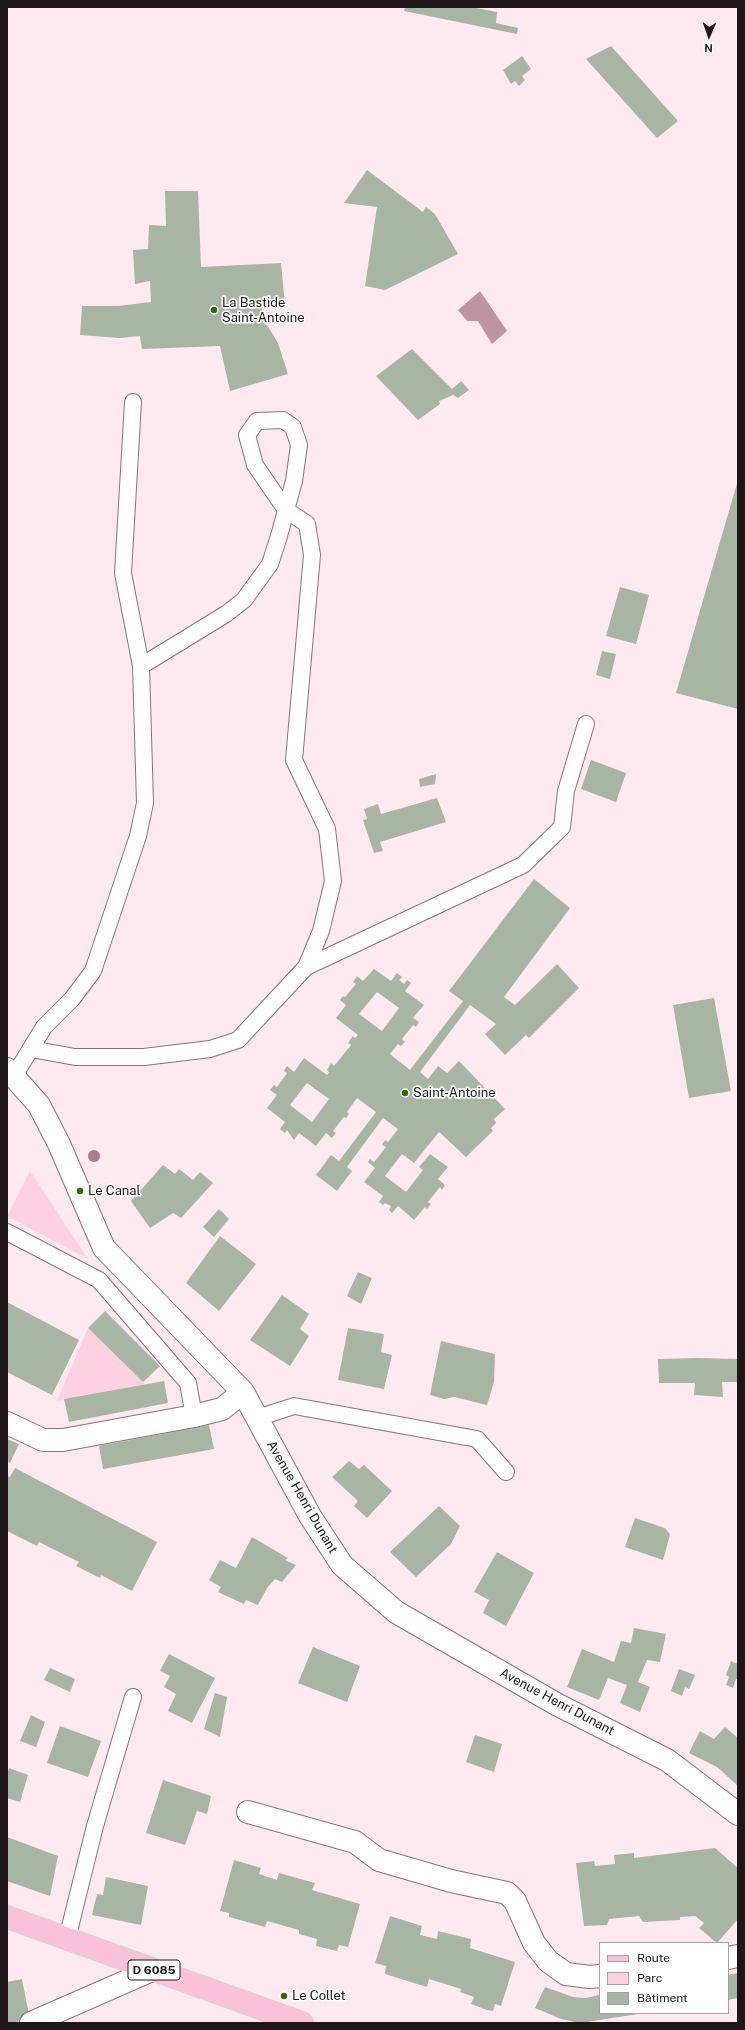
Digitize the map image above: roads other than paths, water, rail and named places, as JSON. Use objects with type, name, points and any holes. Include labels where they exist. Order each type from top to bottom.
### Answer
[{"type":"main road","name":"D 6085","points":[[7,1917],[302,2023]]},
{"type":"street","name":"Avenue Henri Dunant","points":[[11,1073],[39,1105],[59,1144],[104,1248],[243,1392],[310,1516],[342,1565],[396,1612],[558,1705],[667,1760],[738,1814]]},
{"type":"street","points":[[7,1423],[43,1440],[63,1440],[222,1410],[243,1392]]},
{"type":"street","points":[[248,1812],[355,1842],[379,1860],[451,1881],[507,1893],[515,1901],[534,1943],[548,1961],[566,1974],[590,1977],[599,1976]]},
{"type":"street","points":[[31,2023],[152,1970]]},
{"type":"lane","points":[[11,1073],[31,1049],[44,1027],[72,999],[94,971],[138,836],[145,803],[141,666],[123,573],[133,402]]},
{"type":"lane","points":[[31,1049],[75,1057],[144,1057],[210,1049],[238,1040],[306,967],[321,931],[333,881],[327,829],[294,760],[312,555],[307,524],[286,510],[255,465],[247,435],[256,421],[283,420],[293,427],[299,445],[294,481],[286,510],[270,564],[244,600],[226,614],[141,666]]},
{"type":"lane","points":[[306,967],[523,865],[562,827],[566,791],[586,724]]},
{"type":"lane","points":[[7,1232],[99,1280],[188,1383],[194,1416]]},
{"type":"lane","points":[[256,1418],[294,1406],[477,1439],[506,1472]]},
{"type":"lane","points":[[66,1939],[95,1826],[133,1697]]},
{"type":"place","name":"La Bastide Saint-Antoine","points":[[214,310]]},
{"type":"place","name":"Saint-Antoine","points":[[405,1093]]},
{"type":"place","name":"Le Canal","points":[[80,1191]]},
{"type":"place","name":"Le Collet","points":[[284,1996]]}]
